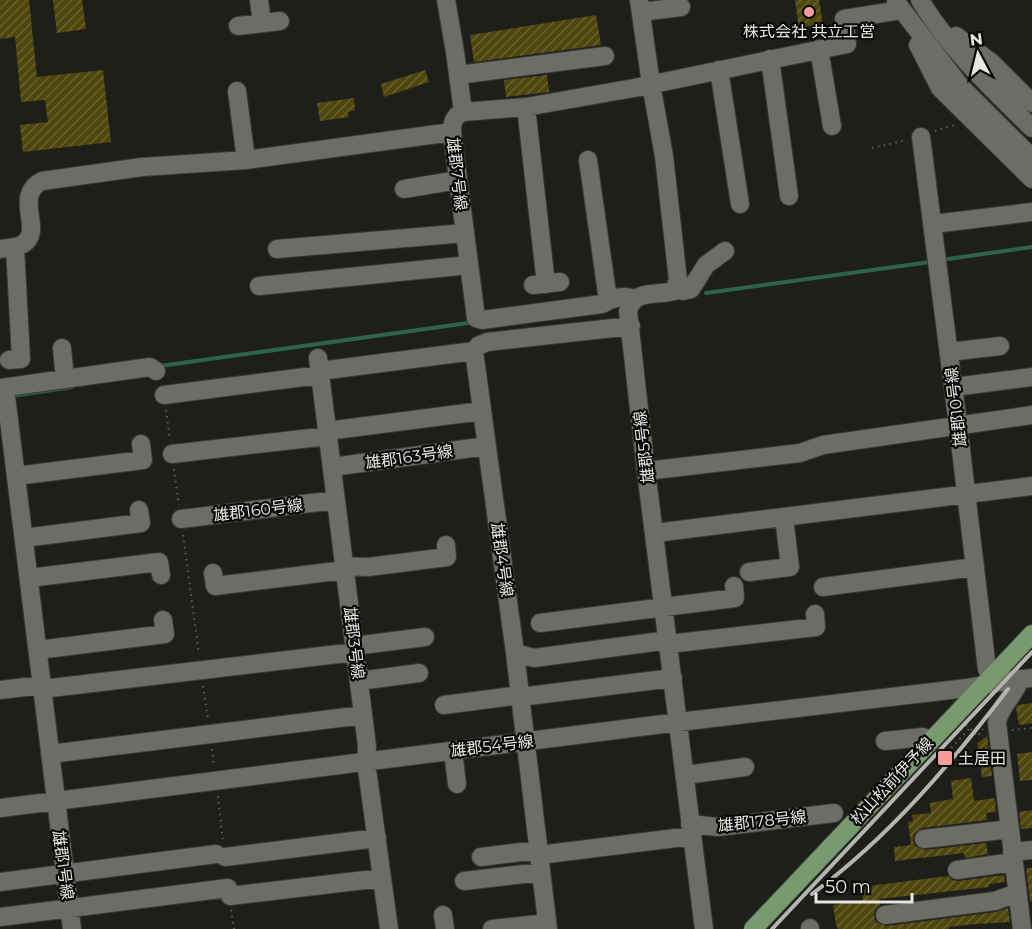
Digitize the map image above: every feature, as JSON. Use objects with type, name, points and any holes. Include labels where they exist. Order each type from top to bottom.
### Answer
[{"type":"main road","name":"松山松前伊予線","points":[[753,929],[955,715],[1007,680],[1032,634]]},
{"type":"street","points":[[259,0],[262,23]]},
{"type":"street","name":"雄郡7号線","points":[[446,0],[463,112],[457,115],[452,122],[452,132],[476,318],[482,320],[591,306],[608,300]]},
{"type":"street","points":[[921,2],[951,32],[992,63],[1032,103]]},
{"type":"street","points":[[921,2],[939,30],[1000,98],[1032,128]]},
{"type":"street","points":[[588,160],[608,300],[629,297],[633,299],[639,296],[670,292],[676,288],[678,280],[664,156],[640,6],[681,7]]},
{"type":"street","points":[[463,112],[526,107],[847,44],[844,19],[902,10]]},
{"type":"street","points":[[902,10],[961,87],[1032,158]]},
{"type":"street","points":[[902,10],[940,88],[1032,179]]},
{"type":"street","points":[[238,26],[280,21]]},
{"type":"street","points":[[819,49],[832,126]]},
{"type":"street","points":[[458,75],[605,56]]},
{"type":"street","points":[[770,59],[784,186]]},
{"type":"street","points":[[719,70],[740,204]]},
{"type":"street","points":[[237,91],[246,160]]},
{"type":"street","points":[[526,107],[546,284]]},
{"type":"street","points":[[9,360],[21,359],[13,322],[8,248],[21,246],[29,240],[31,232],[29,192],[33,185],[54,178],[142,167],[246,160],[452,132]]},
{"type":"street","name":"雄郡10号線","points":[[921,137],[954,387],[987,669],[1007,680]]},
{"type":"street","points":[[404,189],[458,180]]},
{"type":"street","points":[[933,224],[1032,212]]},
{"type":"street","points":[[282,245],[465,233]]},
{"type":"street","points":[[676,288],[683,291],[691,289],[706,266],[725,251]]},
{"type":"street","points":[[259,286],[469,266]]},
{"type":"street","name":"雄郡5号線","points":[[633,299],[628,311],[646,471],[665,606],[704,929]]},
{"type":"street","points":[[164,395],[319,368],[474,351],[478,346],[487,342],[631,326]]},
{"type":"street","points":[[949,352],[1000,346]]},
{"type":"street","points":[[62,348],[65,379]]},
{"type":"street","name":"雄郡4号線","points":[[474,351],[520,696],[547,926]]},
{"type":"street","name":"雄郡3号線","points":[[319,368],[367,746],[366,762],[389,929]]},
{"type":"street","points":[[4,392],[65,379],[153,369]]},
{"type":"street","points":[[954,387],[1032,377]]},
{"type":"street","name":"雄郡1号線","points":[[4,392],[72,929]]},
{"type":"street","points":[[172,454],[482,411]]},
{"type":"street","points":[[646,471],[800,453],[823,445],[1032,415]]},
{"type":"street","points":[[16,476],[81,460],[143,460],[141,444]]},
{"type":"street","name":"雄郡163号線","points":[[332,467],[487,446]]},
{"type":"street","points":[[655,533],[1032,486]]},
{"type":"street","name":"雄郡160号線","points":[[185,514],[267,503],[336,500]]},
{"type":"street","points":[[24,538],[141,523],[140,510]]},
{"type":"street","points":[[757,567],[790,567],[784,517]]},
{"type":"street","points":[[213,573],[214,586],[270,573],[368,567],[447,557],[446,545]]},
{"type":"street","points":[[28,578],[100,575],[159,562],[161,575]]},
{"type":"street","points":[[823,587],[852,576],[893,571],[975,567]]},
{"type":"street","points":[[540,623],[735,598],[734,586]]},
{"type":"street","points":[[514,653],[534,658],[669,642],[739,643],[816,627],[815,614]]},
{"type":"street","points":[[38,650],[101,636],[165,634],[163,620]]},
{"type":"street","points":[[0,690],[201,670],[425,637]]},
{"type":"street","points":[[359,681],[419,673]]},
{"type":"street","points":[[444,705],[673,678]]},
{"type":"street","points":[[1007,680],[1016,691],[998,723],[1013,857],[1022,900],[1022,929]]},
{"type":"street","name":"雄郡54号線","points":[[0,808],[1007,680]]},
{"type":"street","points":[[50,754],[183,732],[210,735],[363,715]]},
{"type":"street","points":[[885,741],[923,737],[931,741]]},
{"type":"street","points":[[453,751],[457,783]]},
{"type":"street","points":[[685,775],[745,767]]},
{"type":"street","name":"雄郡178号線","points":[[539,859],[718,827],[767,815],[826,810]]},
{"type":"street","points":[[924,839],[1010,830]]},
{"type":"street","points":[[0,882],[377,838]]},
{"type":"street","points":[[957,870],[1013,857],[1032,850]]},
{"type":"street","points":[[481,857],[539,859]]},
{"type":"street","points":[[464,882],[539,859]]},
{"type":"street","points":[[0,916],[382,878]]},
{"type":"street","points":[[892,910],[953,901],[1022,900]]},
{"type":"street","points":[[492,929],[547,926]]},
{"type":"path","points":[[164,395],[172,454],[185,514],[201,670],[216,781],[221,855]]},
{"type":"path","points":[[955,715],[978,736],[994,717],[998,723],[1032,728]]},
{"type":"path","points":[[939,761],[970,728]]},
{"type":"path","points":[[229,892],[234,929]]},
{"type":"building","points":[[0,0],[29,0],[37,77],[103,70],[111,142],[23,152],[20,125],[48,122],[45,100],[21,102],[15,37],[0,39]]},
{"type":"building","points":[[53,0],[82,0],[86,29],[57,33]]},
{"type":"building","name":"株式会社 共立工営","points":[[795,0],[819,0],[823,24],[799,28]]},
{"type":"building","points":[[596,15],[601,45],[474,62],[470,35]]},
{"type":"building","points":[[425,70],[429,82],[384,97],[381,84]]},
{"type":"building","points":[[547,75],[549,92],[506,97],[504,80]]},
{"type":"building","points":[[354,98],[355,110],[348,112],[349,117],[320,121],[317,103]]},
{"type":"building","points":[[1032,703],[1032,723],[1019,725],[1016,708],[1018,705]]},
{"type":"building","points":[[987,736],[992,776],[982,777],[977,743]]},
{"type":"building","points":[[1032,752],[1032,780],[1020,781],[1017,754]]},
{"type":"building","points":[[971,778],[974,801],[995,798],[996,812],[986,813],[987,820],[922,828],[914,834],[913,841],[915,846],[925,850],[986,843],[988,854],[965,858],[964,853],[895,861],[894,847],[911,845],[908,822],[913,821],[912,815],[931,813],[930,803],[953,799],[951,781]]},
{"type":"building","points":[[1032,810],[1032,828],[1021,829],[1019,812]]},
{"type":"building","points":[[1026,868],[1032,868],[1032,901],[1030,902]]},
{"type":"building","points":[[1004,875],[1005,882],[989,884],[989,887],[879,899],[880,905],[875,910],[874,916],[876,922],[886,926],[996,912],[1008,908],[1010,922],[975,924],[949,927],[949,929],[838,929],[836,925],[833,905],[863,900],[861,887],[948,876],[958,881]]},
{"type":"waterway","points":[[941,260],[1032,247]]},
{"type":"waterway","points":[[706,293],[930,262]]},
{"type":"waterway","points":[[160,366],[468,323]]},
{"type":"waterway","points":[[12,396],[72,387]]},
{"type":"railway","points":[[772,929],[1032,652]]},
{"type":"railway","points":[[812,894],[867,849],[917,799],[1008,689]]},
{"type":"place","name":"株式会社 共立工営","points":[[809,12]]},
{"type":"place","name":"土居田","points":[[945,758]]}]
